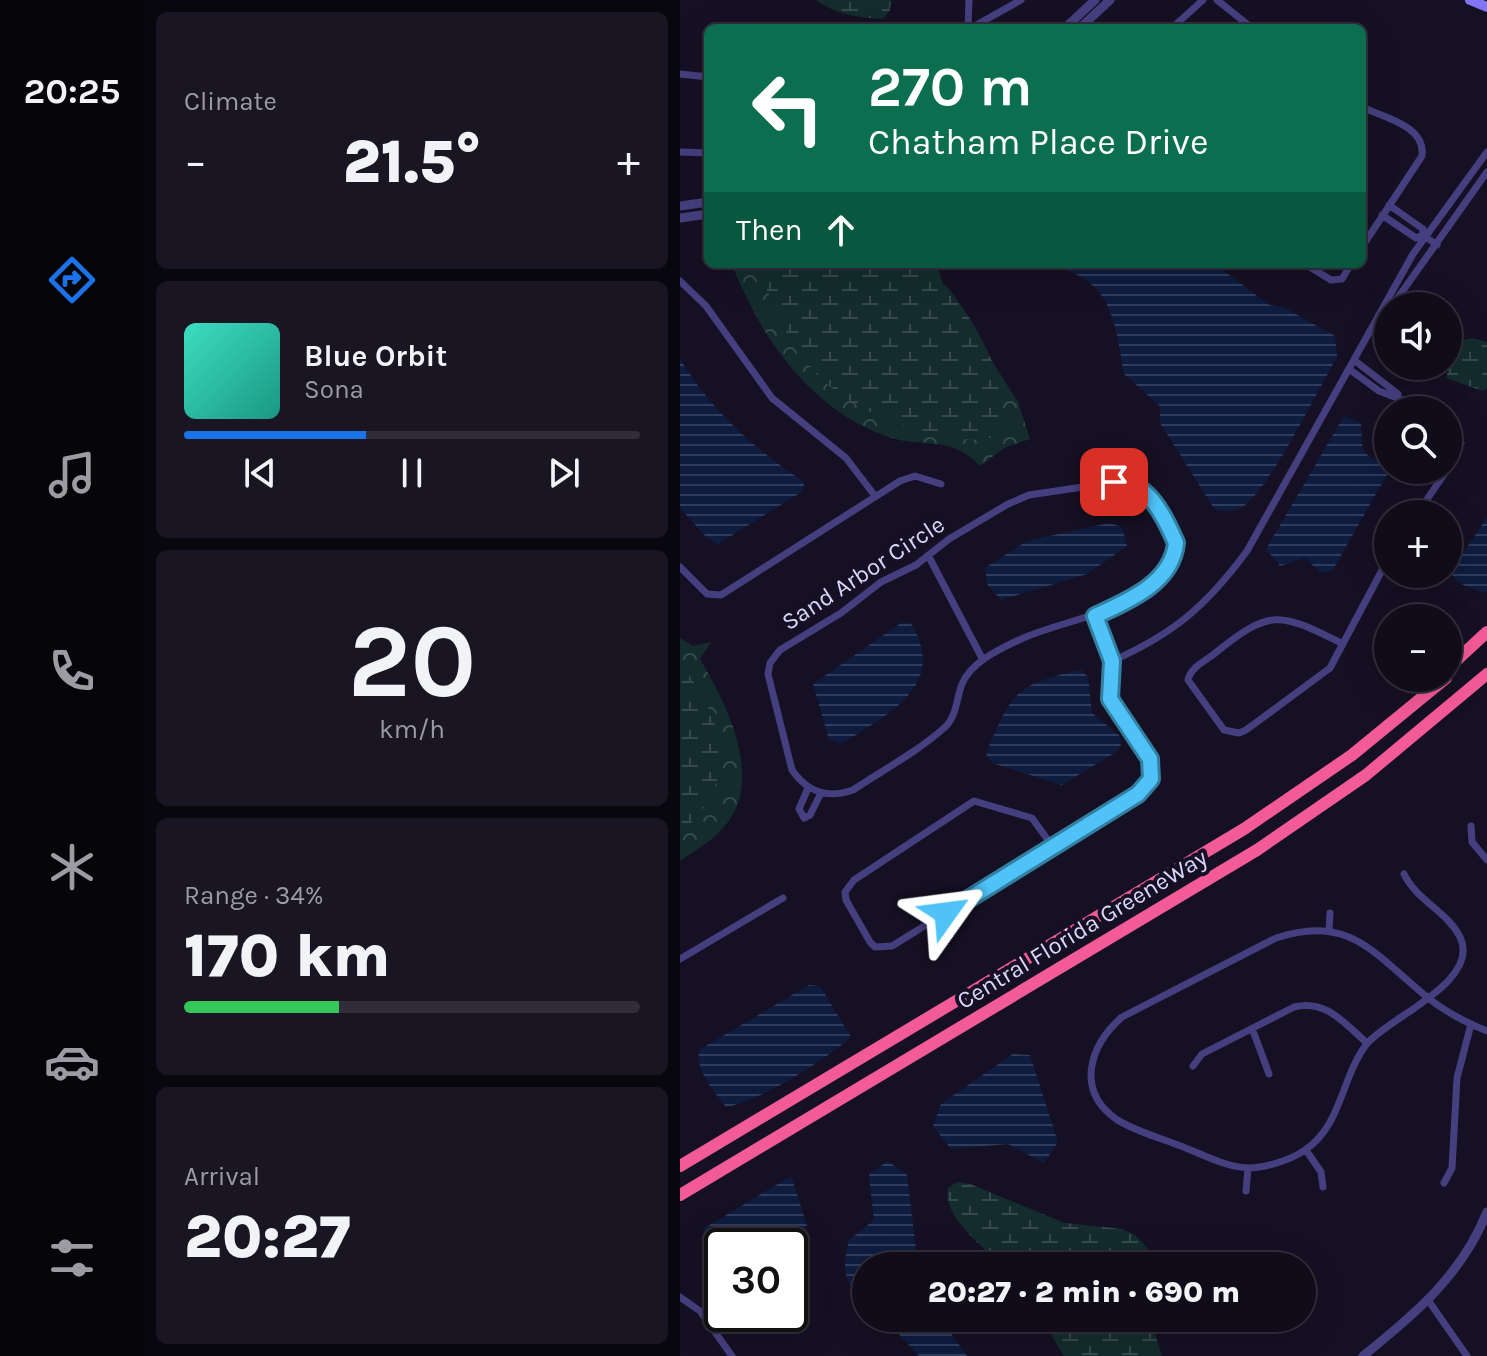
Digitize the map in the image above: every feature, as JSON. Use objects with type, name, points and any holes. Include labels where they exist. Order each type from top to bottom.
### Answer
[{"type":"highway","points":[[1462,655],[1487,632]]},
{"type":"highway","name":"Central Florida GreeneWay","points":[[1462,664],[1487,642]]},
{"type":"highway","name":"Central Florida GreeneWay","points":[[680,1195],[1257,850],[1401,748],[1487,674]]},
{"type":"highway","points":[[1401,748],[1487,686]]},
{"type":"highway","points":[[1316,781],[1421,692]]},
{"type":"highway","name":"Central Florida GreeneWay","points":[[680,1166],[1210,850],[1316,781],[1428,692]]},
{"type":"main road","points":[[1470,0],[1487,7]]},
{"type":"street","points":[[969,0],[970,24]]},
{"type":"street","points":[[977,24],[1021,0]]},
{"type":"street","points":[[1069,24],[1095,0]]},
{"type":"street","points":[[1084,24],[1110,0]]},
{"type":"street","points":[[1176,24],[1203,0]]},
{"type":"street","points":[[1217,0],[1243,24]]},
{"type":"street","points":[[680,74],[704,77]]},
{"type":"street","points":[[1366,109],[1418,134],[1424,144],[1422,156],[1366,241]]},
{"type":"street","points":[[681,152],[704,153]]},
{"type":"street","points":[[1112,661],[1170,633],[1221,586],[1247,551],[1424,236],[1487,152]]},
{"type":"street","points":[[1402,292],[1487,172]]},
{"type":"street","points":[[680,206],[704,203]]},
{"type":"street","points":[[1389,205],[1423,229],[1424,236],[1437,245]]},
{"type":"street","points":[[680,218],[704,215]]},
{"type":"street","points":[[1382,215],[1416,238],[1424,236]]},
{"type":"street","points":[[1399,227],[1407,217]]},
{"type":"street","points":[[1312,268],[1331,280],[1342,279],[1349,268]]},
{"type":"street","points":[[680,281],[706,306],[772,398],[846,458],[875,496]]},
{"type":"street","points":[[1366,339],[1374,329]]},
{"type":"street","points":[[1354,360],[1374,374]]},
{"type":"street","points":[[1349,369],[1371,385],[1398,396]]},
{"type":"street","points":[[1371,385],[1374,380]]},
{"type":"street","points":[[1382,380],[1401,396]]},
{"type":"street","points":[[680,567],[707,594],[721,595],[875,496],[915,476],[941,484]]},
{"type":"street","name":"Sand Arbor Circle","points":[[808,788],[792,770],[770,690],[770,663],[780,650],[841,613],[881,582],[929,557],[949,539],[1029,495],[1129,483],[1141,489],[1157,509],[1176,543],[1169,569],[1152,584],[1095,616],[1029,636],[983,660],[962,683],[957,705],[945,728],[853,790],[838,795],[821,793]]},
{"type":"street","points":[[929,557],[983,660]]},
{"type":"street","points":[[1343,644],[1302,624],[1285,619],[1267,619],[1236,636],[1193,669],[1188,680],[1218,724],[1224,730],[1239,733],[1323,674],[1343,644],[1374,585]]},
{"type":"street","points":[[1053,847],[1032,818],[974,801],[854,880],[845,892],[846,900],[870,942],[884,948],[1053,847],[1138,794],[1151,779],[1150,759],[1110,699],[1112,661],[1095,616]]},
{"type":"street","points":[[808,788],[821,793],[810,815],[804,818],[799,809],[808,788]]},
{"type":"street","points":[[1471,826],[1472,842],[1487,860]]},
{"type":"street","points":[[1404,874],[1412,891],[1453,926],[1462,940],[1461,958],[1453,973],[1429,999],[1367,1043],[1340,1104],[1325,1129],[1306,1150],[1276,1163],[1248,1168],[1219,1161],[1119,1121],[1095,1096],[1089,1073],[1093,1052],[1106,1031],[1122,1017],[1276,938],[1301,930],[1329,930],[1367,944],[1429,999],[1487,1031]]},
{"type":"street","points":[[680,959],[783,898]]},
{"type":"street","points":[[1329,930],[1330,913]]},
{"type":"street","points":[[1193,1066],[1202,1054],[1309,1003],[1325,1007],[1367,1043]]},
{"type":"street","points":[[1444,1183],[1452,1168],[1457,1078],[1471,1024]]},
{"type":"street","points":[[1252,1028],[1269,1074]]},
{"type":"street","points":[[1306,1150],[1321,1172],[1323,1187]]},
{"type":"street","points":[[1246,1191],[1248,1168]]},
{"type":"street","points":[[1363,1356],[1428,1300],[1462,1262],[1487,1212]]},
{"type":"street","points":[[680,1297],[700,1311],[732,1356]]},
{"type":"street","points":[[1428,1300],[1467,1356]]},
{"type":"green space","points":[[816,0],[891,0],[890,10],[883,19],[848,14]]},
{"type":"green space","points":[[734,268],[938,268],[943,284],[1018,402],[1030,439],[1004,448],[980,466],[958,450],[889,437],[843,415],[804,382],[788,363],[759,321]]},
{"type":"green space","points":[[761,268],[925,268],[952,293],[982,340],[1002,395],[1001,430],[983,439],[949,436],[896,423],[849,400],[810,367],[794,346]]},
{"type":"green space","points":[[1472,338],[1487,342],[1487,389],[1483,391],[1452,380],[1462,380],[1462,340]]},
{"type":"green space","points":[[680,638],[693,646],[711,642],[700,659],[730,718],[737,739],[742,783],[738,803],[728,822],[706,843],[680,861]]},
{"type":"green space","points":[[680,663],[708,707],[720,750],[719,772],[712,793],[699,814],[680,834]]},
{"type":"green space","points":[[957,1182],[970,1184],[1065,1223],[1122,1229],[1135,1235],[1149,1252],[988,1252],[957,1220],[951,1210],[948,1188]]},
{"type":"green space","points":[[1049,1332],[1154,1332],[1162,1356],[1064,1356]]},
{"type":"water","points":[[1057,268],[1220,268],[1269,305],[1283,307],[1335,336],[1337,357],[1281,459],[1256,495],[1245,505],[1230,511],[1215,510],[1160,423],[1160,406],[1124,374],[1117,333],[1105,301],[1096,288]]},
{"type":"water","points":[[680,359],[705,395],[735,427],[804,482],[803,491],[718,544],[706,537],[680,508]]},
{"type":"water","points":[[1344,416],[1361,423],[1362,445],[1366,454],[1374,459],[1374,484],[1382,484],[1332,571],[1321,573],[1305,558],[1280,566],[1266,549]]},
{"type":"water","points":[[1487,517],[1487,593],[1462,584],[1462,555]]},
{"type":"water","points":[[1109,523],[1122,527],[1127,546],[1087,574],[1001,600],[987,584],[985,568],[1027,541]]},
{"type":"water","points":[[910,622],[920,644],[923,663],[918,680],[908,695],[878,721],[842,744],[829,740],[813,684],[901,623]]},
{"type":"water","points":[[1081,670],[1088,677],[1092,713],[1120,736],[1121,745],[1116,752],[1062,785],[992,763],[986,754],[1009,705],[1018,695],[1041,681]]},
{"type":"water","points":[[809,985],[820,986],[851,1037],[792,1079],[757,1097],[726,1107],[703,1073],[699,1050]]},
{"type":"water","points":[[1013,1054],[1030,1055],[1058,1142],[1044,1163],[1008,1144],[951,1149],[933,1126],[941,1104]]},
{"type":"water","points":[[888,1161],[907,1175],[916,1252],[852,1252],[852,1287],[845,1267],[849,1240],[874,1220],[869,1174]]},
{"type":"water","points":[[791,1176],[807,1225],[805,1228],[705,1228]]},
{"type":"water","points":[[897,1332],[950,1332],[967,1356],[919,1356]]},
{"type":"route","points":[[946,913],[1138,794],[1151,779],[1150,759],[1110,699],[1112,661],[1095,616],[1123,603],[1169,569],[1176,543],[1141,489],[1123,481],[1114,482]]}]
